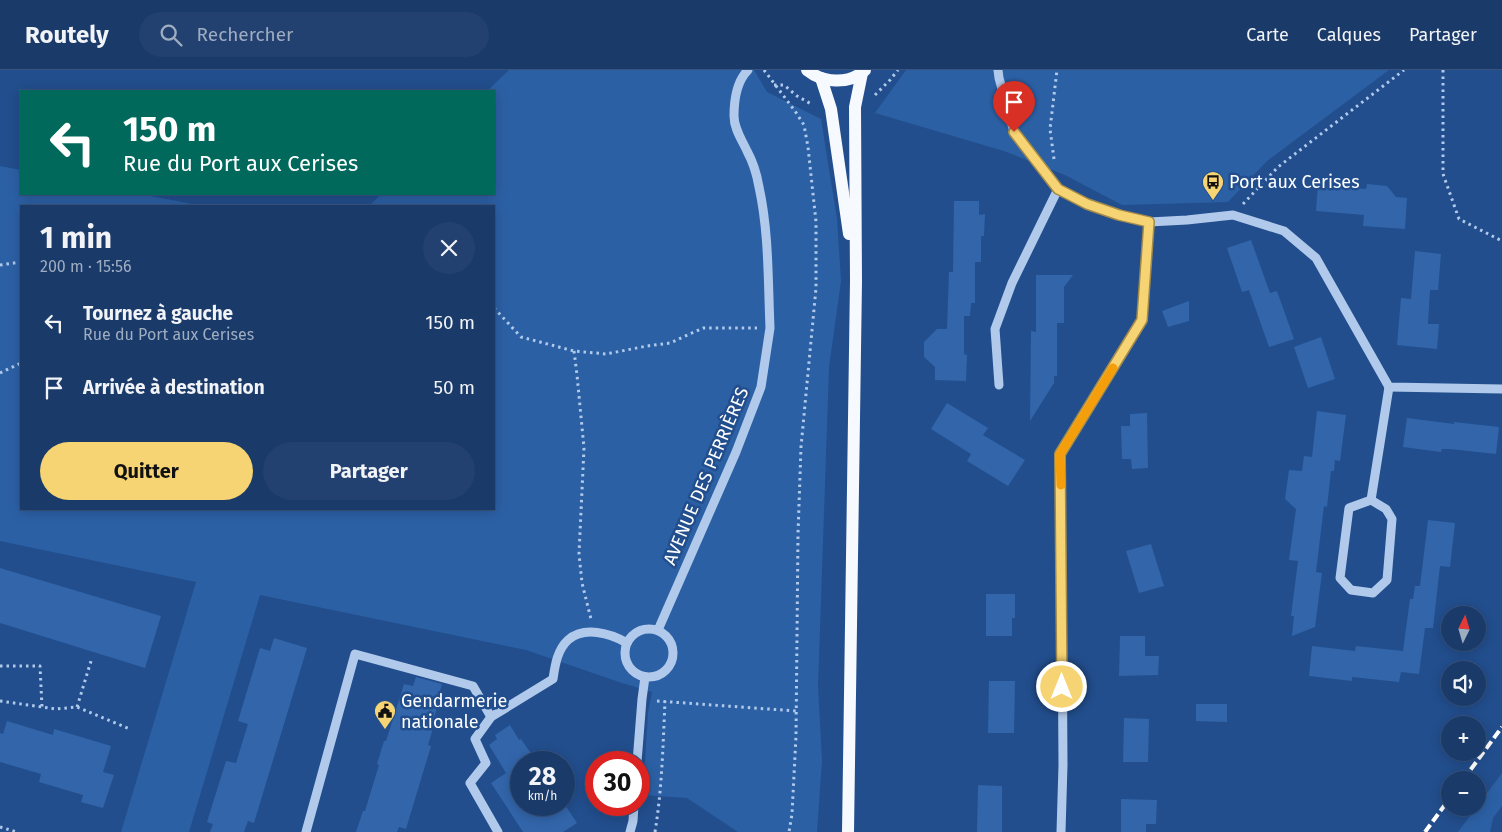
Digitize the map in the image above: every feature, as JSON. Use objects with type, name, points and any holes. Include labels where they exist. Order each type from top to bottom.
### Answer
[{"type":"main road","points":[[807,70],[821,78],[835,81],[849,79],[863,71]]},
{"type":"main road","points":[[848,832],[856,281],[855,107],[863,71]]},
{"type":"main road","points":[[821,78],[831,109],[856,281]]},
{"type":"street","name":"AVENUE DES PERRIÈRES","points":[[658,630],[736,452],[761,387],[770,328],[762,204],[759,185],[748,153],[738,134],[734,118],[737,90],[748,70]]},
{"type":"street","points":[[998,70],[1014,132],[1058,189],[1087,204],[1119,215],[1149,222],[1233,215],[1284,231],[1316,258],[1389,387],[1371,500]]},
{"type":"street","points":[[999,384],[995,329],[1012,283],[1058,189]]},
{"type":"street","points":[[1061,832],[1063,755],[1060,454],[1142,320],[1149,222]]},
{"type":"street","points":[[1389,387],[1502,389]]},
{"type":"street","points":[[1371,500],[1386,510],[1392,519],[1387,580],[1374,593],[1351,590],[1340,578],[1349,508],[1371,500]]},
{"type":"street","points":[[643,629],[658,630],[665,634],[673,647],[671,663],[667,670],[660,674],[653,677],[645,677],[632,670],[627,664],[624,650],[631,636],[643,629]]},
{"type":"street","points":[[498,832],[470,783],[486,763],[474,739],[491,718],[553,679],[555,663],[568,640],[588,632],[601,632],[627,643]]},
{"type":"street","points":[[306,832],[355,654],[473,686],[491,718]]},
{"type":"street","points":[[638,751],[645,677]]},
{"type":"street","points":[[630,832],[633,816]]},
{"type":"path","points":[[764,70],[795,110],[804,125],[816,222],[816,288],[801,447],[795,770],[789,832]]},
{"type":"path","points":[[1057,70],[1050,129],[1058,189]]},
{"type":"path","points":[[1233,215],[1278,167],[1404,70]]},
{"type":"path","points":[[1443,70],[1443,174],[1459,219],[1502,241]]},
{"type":"path","points":[[0,265],[20,262]]},
{"type":"path","points":[[495,309],[521,337],[574,351],[606,354],[670,343],[703,328],[770,328]]},
{"type":"path","points":[[574,351],[578,375],[584,448],[580,554],[582,583],[591,617],[601,632]]},
{"type":"path","points":[[0,373],[20,363]]},
{"type":"path","points":[[77,707],[90,662]]},
{"type":"path","points":[[0,666],[40,666],[42,707]]},
{"type":"path","points":[[642,699],[796,711]]},
{"type":"path","points":[[0,701],[56,709],[77,707],[130,729]]},
{"type":"path","points":[[655,832],[663,749],[664,701]]},
{"type":"path","points":[[0,827],[17,832]]},
{"type":"shaded area","points":[[509,70],[754,70],[767,92],[821,119],[837,219],[841,281],[829,367],[818,686],[822,761],[817,832],[738,832],[687,798],[650,795],[650,751],[646,751],[648,713],[652,692],[526,650],[260,595],[189,832],[121,832],[196,582],[0,541],[0,166],[20,170],[20,195],[145,195],[198,205],[20,205],[20,510],[495,510],[495,205],[370,205],[380,195],[495,195],[495,90],[488,90]]},
{"type":"shaded area","points":[[906,70],[1389,70],[1267,161],[1228,202],[1122,205],[1065,175],[1004,151],[875,113]]},
{"type":"shaded area","points":[[1502,773],[1502,806],[1493,818],[1490,832],[1458,832],[1470,816],[1486,816],[1486,794]]},
{"type":"building","points":[[1367,184],[1387,186],[1396,197],[1407,198],[1405,229],[1363,226],[1364,215],[1316,211],[1318,185],[1366,189]]},
{"type":"building","points":[[954,201],[979,201],[979,215],[985,214],[984,236],[981,236],[981,262],[975,262],[975,303],[971,303],[970,316],[964,316],[964,354],[967,355],[966,381],[935,380],[935,367],[924,357],[924,342],[937,329],[947,329],[949,272],[953,272]]},
{"type":"building","points":[[1251,240],[1270,293],[1277,291],[1294,339],[1269,347],[1249,290],[1242,292],[1227,248]]},
{"type":"building","points":[[1415,251],[1441,254],[1438,290],[1430,290],[1428,324],[1439,324],[1437,349],[1397,345],[1401,298],[1411,299]]},
{"type":"building","points":[[1036,275],[1073,275],[1064,287],[1064,323],[1057,323],[1057,376],[1054,376],[1054,383],[1030,421],[1031,331],[1036,332]]},
{"type":"building","points":[[1189,301],[1189,321],[1168,327],[1162,311]]},
{"type":"building","points":[[1321,337],[1335,379],[1308,388],[1294,347]]},
{"type":"building","points":[[947,403],[988,428],[983,435],[1025,460],[1008,486],[967,461],[971,454],[931,429]]},
{"type":"building","points":[[1317,411],[1346,415],[1340,461],[1335,460],[1334,471],[1331,471],[1327,507],[1324,506],[1316,572],[1322,573],[1315,627],[1292,636],[1294,616],[1291,616],[1298,561],[1289,560],[1296,509],[1285,499],[1289,470],[1302,471],[1304,456],[1312,457]]},
{"type":"building","points":[[1147,413],[1148,468],[1132,469],[1131,459],[1122,459],[1121,426],[1130,426],[1130,414]]},
{"type":"building","points":[[1407,418],[1499,427],[1496,454],[1450,449],[1442,449],[1441,452],[1403,447]]},
{"type":"building","points":[[1428,520],[1455,523],[1450,567],[1440,566],[1433,628],[1425,628],[1419,674],[1401,672],[1399,682],[1352,677],[1352,681],[1309,676],[1312,646],[1355,651],[1356,646],[1403,651],[1410,599],[1413,599],[1415,586],[1420,586]]},
{"type":"building","points":[[1151,544],[1164,586],[1139,593],[1126,551]]},
{"type":"building","points":[[0,568],[161,616],[145,668],[0,623]]},
{"type":"building","points":[[986,594],[1015,594],[1015,618],[1012,618],[1012,636],[986,636]]},
{"type":"building","points":[[1120,636],[1145,636],[1145,656],[1159,656],[1158,675],[1119,676]]},
{"type":"building","points":[[274,638],[307,648],[254,823],[248,821],[244,832],[210,832],[213,824],[207,822],[226,761],[236,763],[248,724],[238,721],[260,648],[270,651]]},
{"type":"building","points":[[416,677],[442,684],[428,745],[431,746],[406,829],[399,827],[397,832],[356,832],[363,811],[365,811],[384,741],[386,741],[404,684],[413,686]]},
{"type":"building","points":[[989,681],[1015,681],[1014,733],[988,733]]},
{"type":"building","points":[[1196,704],[1227,704],[1227,722],[1196,721]]},
{"type":"building","points":[[1124,718],[1149,719],[1148,762],[1123,762]]},
{"type":"building","points":[[7,721],[53,735],[54,729],[111,746],[103,772],[114,775],[103,808],[81,802],[83,795],[39,782],[41,774],[0,762],[0,733],[3,734]]},
{"type":"building","points":[[510,725],[519,740],[521,739],[529,751],[510,751],[510,812],[491,783],[506,773],[489,745],[497,739],[495,735]]},
{"type":"building","points":[[978,785],[1002,786],[1002,832],[977,832]]},
{"type":"building","points":[[1121,799],[1157,800],[1156,824],[1146,824],[1146,832],[1121,832]]},
{"type":"building","points":[[513,816],[572,816],[577,823],[563,832],[523,832]]},
{"type":"railway","points":[[1470,771],[1502,727]]},
{"type":"railway","points":[[1425,832],[1441,810]]},
{"type":"slow traffic","points":[[1061,485],[1060,454],[1113,368]]},
{"type":"place","name":"Port aux Cerises","points":[[1213,201]]},
{"type":"place","name":"Gendarmerie nationale","points":[[385,730]]},
{"type":"route","points":[[1014,132],[1058,189],[1087,204],[1119,215],[1149,222],[1142,320],[1060,454],[1062,687]]}]
